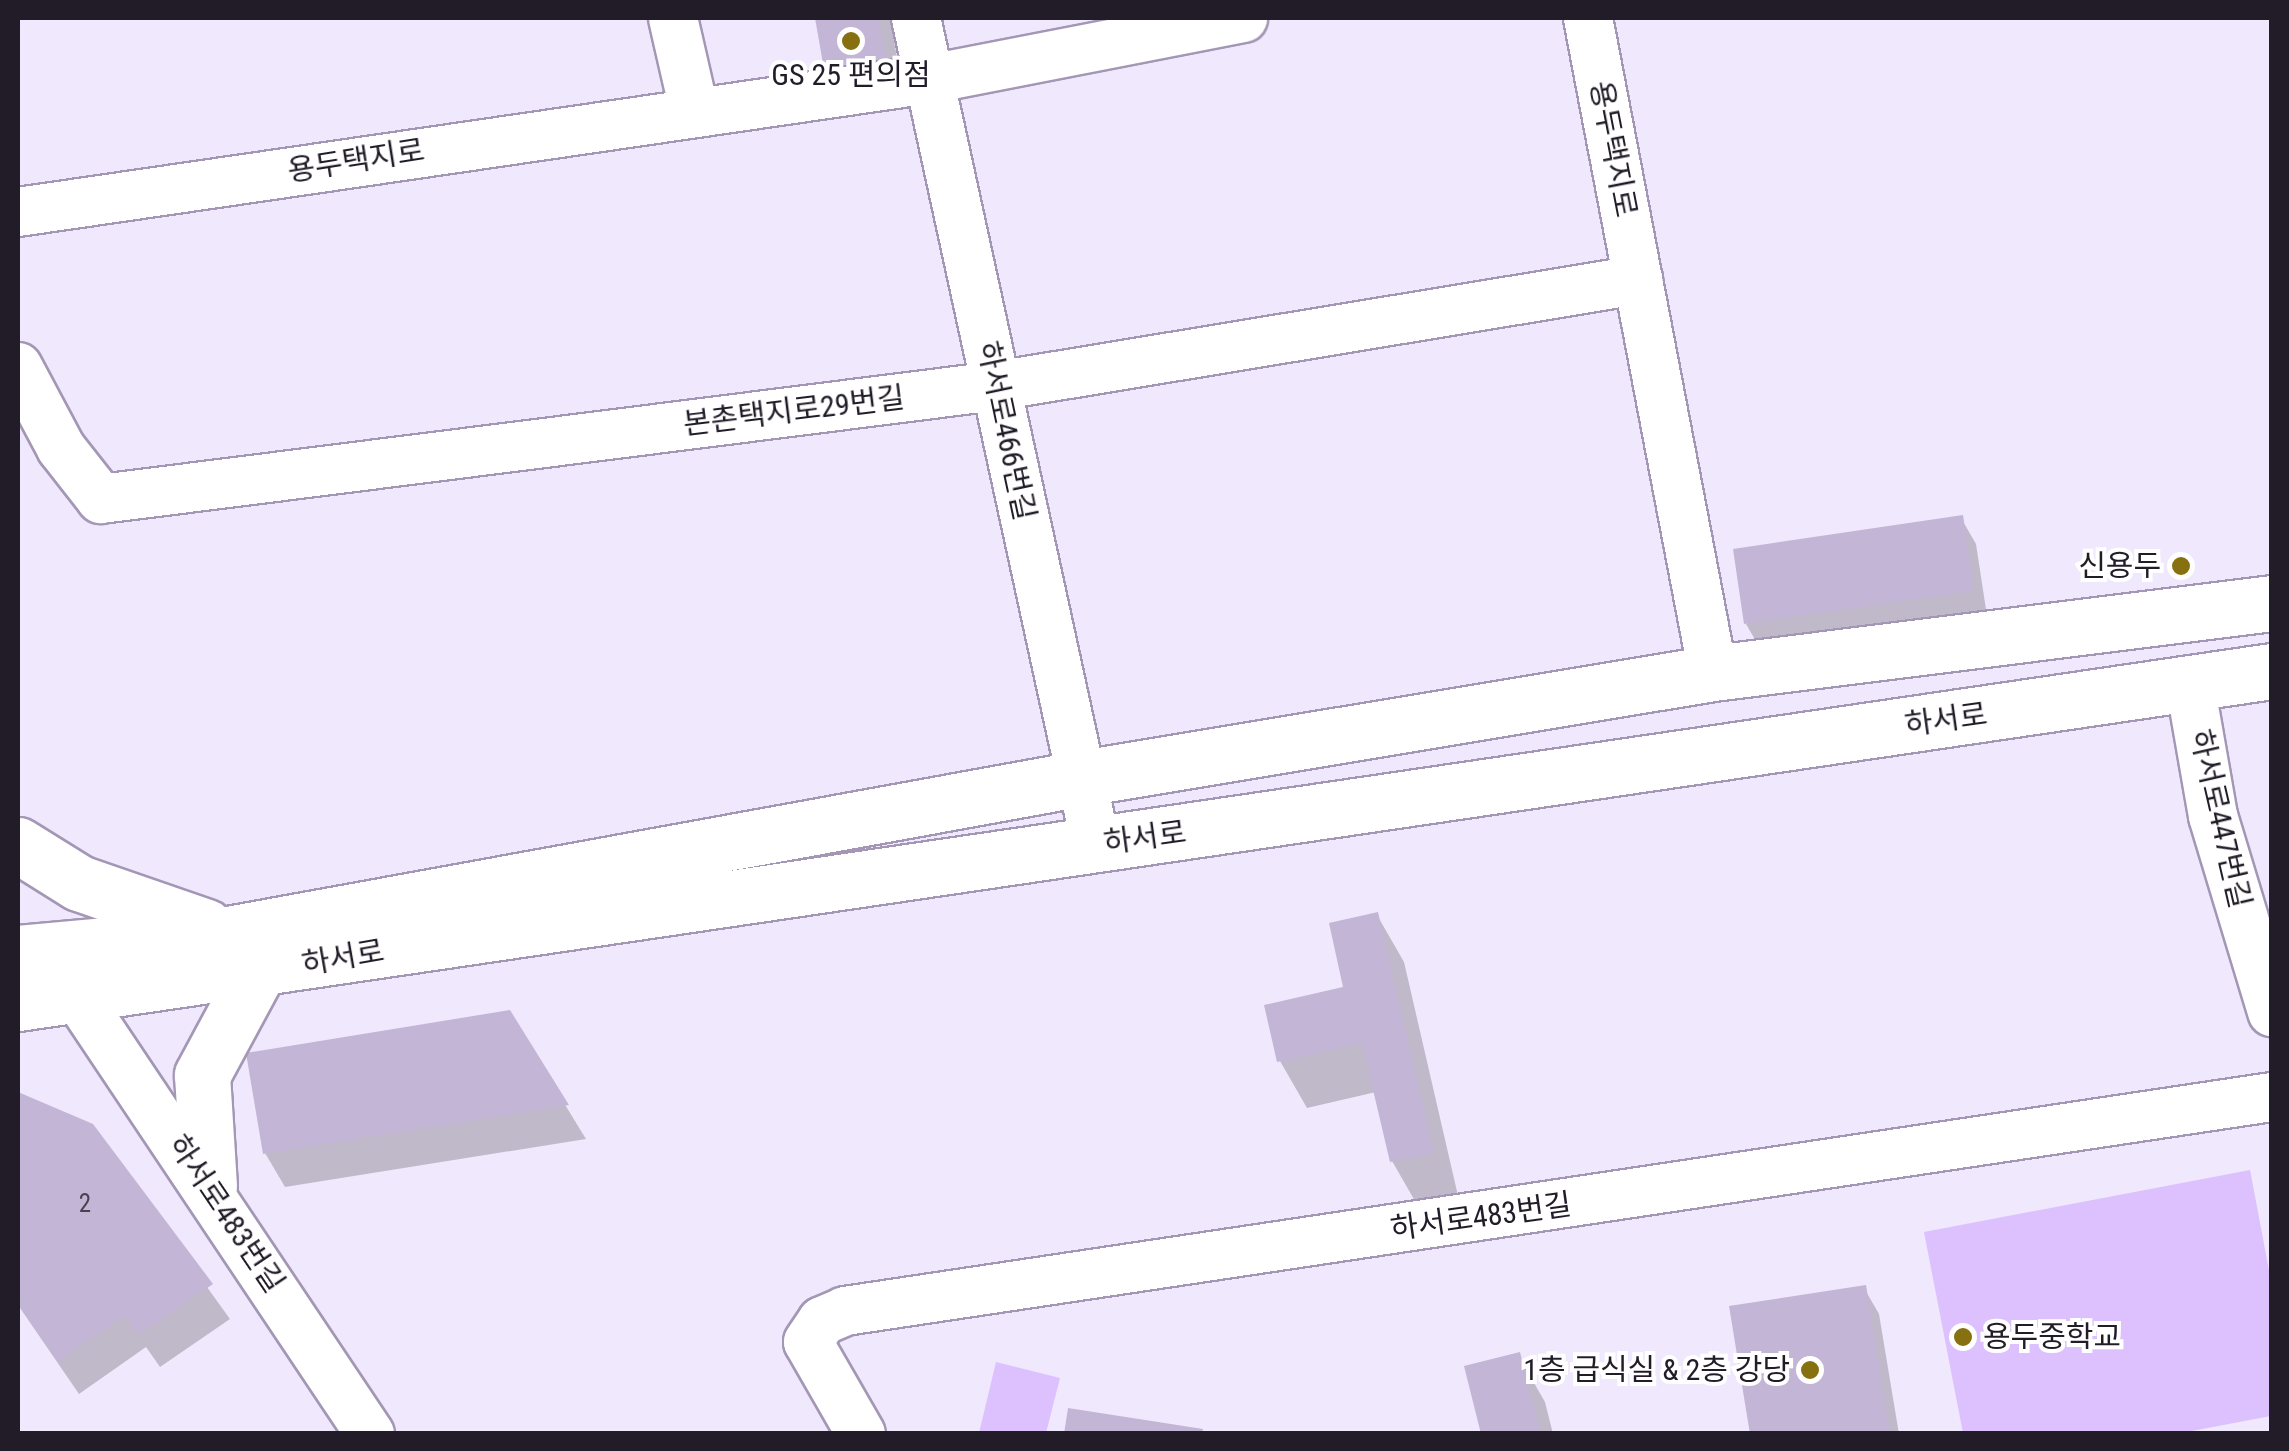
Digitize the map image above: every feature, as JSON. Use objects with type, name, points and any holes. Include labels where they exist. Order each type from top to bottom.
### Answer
[{"type":"main road","name":"하서로","points":[[18,1004],[77,996],[242,954],[1082,778],[1713,674],[2272,603]]},
{"type":"main road","name":"하서로","points":[[26,939],[242,954],[1096,845],[2272,672]]},
{"type":"main road","points":[[18,844],[79,883],[242,954],[202,1075],[209,1186]]},
{"type":"main road","points":[[26,939],[77,996]]},
{"type":"street","points":[[673,18],[694,110]]},
{"type":"street","name":"하서로466번길","points":[[916,18],[1096,845]]},
{"type":"street","name":"용두택지로","points":[[1588,18],[1638,280]]},
{"type":"street","name":"용두택지로","points":[[18,212],[694,110],[930,79],[1214,20]]},
{"type":"street","points":[[1638,280],[1713,674]]},
{"type":"street","name":"본촌택지로29번길","points":[[18,367],[61,448],[101,499],[996,386],[1638,280]]},
{"type":"street","name":"하서로447번길","points":[[2190,684],[2213,816],[2272,1012]]},
{"type":"street","name":"하서로483번길","points":[[77,996],[209,1186],[370,1434]]},
{"type":"street","name":"하서로483번길","points":[[862,1434],[808,1342],[822,1321],[845,1312],[2272,1098]]},
{"type":"shaded area","points":[[2250,1170],[2271,1281],[2271,1416],[2181,1433],[1963,1433],[1924,1232]]},
{"type":"shaded area","points":[[996,1362],[1060,1378],[1046,1433],[979,1433]]},
{"type":"building","name":"GS 25 편의점","points":[[815,18],[878,18],[887,64],[825,75]]},
{"type":"building","points":[[1963,515],[1974,591],[1744,624],[1733,549]]},
{"type":"building","points":[[1378,912],[1434,1153],[1390,1162],[1362,1043],[1277,1062],[1264,1005],[1343,987],[1329,923]]},
{"type":"building","points":[[510,1010],[569,1105],[263,1154],[246,1053]]},
{"type":"building","points":[[18,1092],[93,1124],[213,1284],[138,1335],[125,1315],[58,1362],[18,1304]]},
{"type":"building","name":"1층 급식실 & 2층 강당","points":[[1866,1285],[1890,1434],[1750,1434],[1729,1306]]},
{"type":"building","points":[[1520,1352],[1540,1434],[1481,1434],[1464,1366]]},
{"type":"building","points":[[1068,1408],[1203,1429],[1202,1434],[1064,1434]]},
{"type":"place","name":"GS 25 편의점","points":[[851,41]]},
{"type":"place","name":"신용두","points":[[2181,566]]},
{"type":"place","name":"용두중학교","points":[[1963,1337]]},
{"type":"place","name":"1층 급식실 & 2층 강당","points":[[1810,1370]]}]
